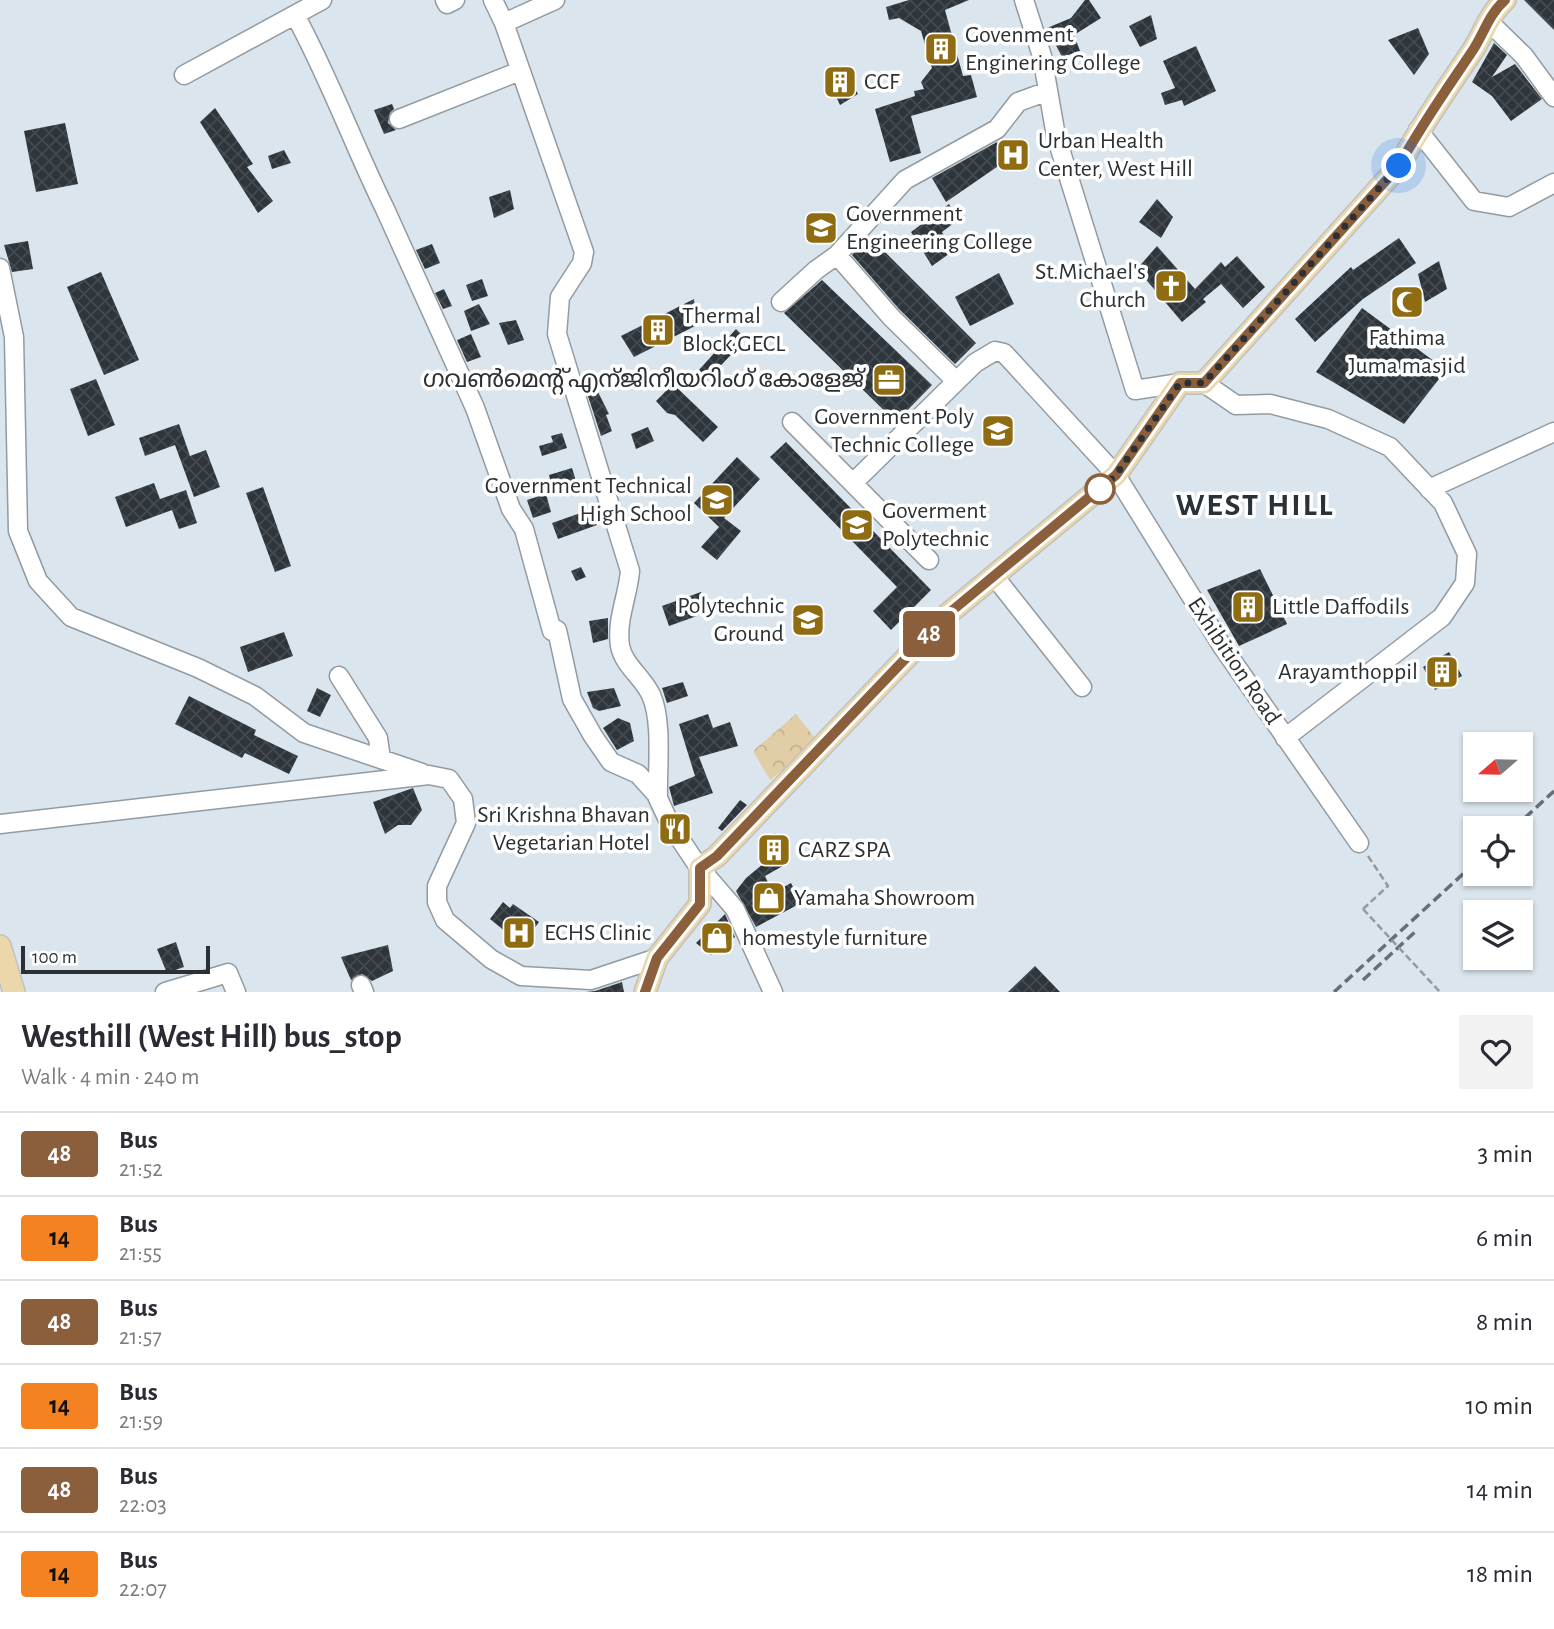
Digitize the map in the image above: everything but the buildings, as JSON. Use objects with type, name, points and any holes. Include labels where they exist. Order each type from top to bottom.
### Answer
[{"type":"main road","points":[[645,992],[657,958],[700,904],[700,868],[717,856],[948,614],[1116,475],[1180,383],[1204,383],[1399,166],[1418,130],[1475,47],[1494,9],[1505,0]]},
{"type":"main road","points":[[0,946],[14,992]]},
{"type":"street","points":[[184,75],[322,0]]},
{"type":"street","points":[[445,0],[447,4],[456,0]]},
{"type":"street","points":[[493,0],[584,252],[582,263],[560,297],[557,334],[630,571],[629,590],[619,627],[620,647],[625,661],[647,685],[656,710],[658,798]]},
{"type":"street","points":[[503,23],[555,0]]},
{"type":"street","points":[[1024,0],[1042,56],[1056,136],[1135,390],[1180,383]]},
{"type":"street","points":[[295,15],[345,119],[371,183],[489,441],[511,509],[524,529],[552,631],[557,631],[574,703],[611,762],[638,774],[658,798],[670,824],[700,868],[735,909],[773,992]]},
{"type":"street","points":[[1488,21],[1524,57],[1554,97]]},
{"type":"street","points":[[399,119],[520,71]]},
{"type":"street","points":[[781,302],[837,255],[905,180],[997,129],[1018,102],[1048,91]]},
{"type":"street","points":[[1418,130],[1474,201],[1509,207],[1554,183]]},
{"type":"street","points":[[837,255],[891,317],[957,381],[853,483]]},
{"type":"street","points":[[0,268],[14,337],[18,531],[37,580],[71,617],[198,668],[255,696],[304,733],[429,775],[449,779],[463,799],[466,822],[437,886],[437,902],[445,920],[492,959],[521,976],[591,980],[657,958]]},
{"type":"street","name":"Exhibition Road","points":[[957,381],[975,363],[995,351],[1004,353],[1116,475],[1222,646],[1359,843]]},
{"type":"street","points":[[1204,383],[1236,405],[1270,404],[1328,419],[1390,447],[1443,503],[1467,554],[1465,583],[1442,617],[1286,738]]},
{"type":"street","points":[[792,422],[929,559]]},
{"type":"street","points":[[1429,489],[1554,432]]},
{"type":"street","points":[[994,576],[1082,687]]},
{"type":"street","points":[[339,676],[377,738],[381,759]]},
{"type":"street","points":[[0,824],[429,775]]},
{"type":"street","points":[[165,992],[228,973],[236,992]]},
{"type":"path","points":[[1359,843],[1388,886],[1363,909],[1440,992]]},
{"type":"green space","points":[[796,714],[818,742],[770,780],[753,751]]},
{"type":"railway","points":[[1527,816],[1554,791]]},
{"type":"railway","points":[[1334,992],[1463,874]]},
{"type":"railway","points":[[1363,980],[1417,930]]},
{"type":"bus line","name":"48","points":[[645,992],[657,958],[700,904],[700,868],[717,856],[856,707],[948,614],[1116,475],[1180,383],[1204,383],[1399,166],[1418,130],[1475,47],[1494,9],[1505,0]]},
{"type":"place","name":"Govenment Enginering College","points":[[941,49]]},
{"type":"place","name":"CCF","points":[[840,82]]},
{"type":"place","name":"Urban Health Center, West Hill","points":[[1013,155]]},
{"type":"place","name":"Government Engineering College","points":[[821,228]]},
{"type":"place","name":"St.Michael's Church","points":[[1171,286]]},
{"type":"place","name":"Fathima Juma masjid","points":[[1407,302]]},
{"type":"place","name":"Thermal Block,GECL","points":[[658,330]]},
{"type":"place","name":"ഗവൺമെന്റ് എന്ജിനീയറിംഗ് കോളേജ്","points":[[889,380]]},
{"type":"place","name":"Government Poly Technic College","points":[[998,431]]},
{"type":"place","name":"Government Technical High School","points":[[717,500]]},
{"type":"place","name":"Goverment Polytechnic","points":[[857,525]]},
{"type":"place","name":"Little Daffodils","points":[[1248,607]]},
{"type":"place","name":"Polytechnic Ground","points":[[808,620]]},
{"type":"place","name":"Arayamthoppil","points":[[1442,672]]},
{"type":"place","name":"Sri Krishna Bhavan Vegetarian Hotel","points":[[675,829]]},
{"type":"place","name":"CARZ SPA","points":[[774,850]]},
{"type":"place","name":"Yamaha Showroom","points":[[769,898]]},
{"type":"place","name":"ECHS Clinic","points":[[519,933]]},
{"type":"place","name":"homestyle furniture","points":[[717,938]]},
{"type":"district","name":"WEST HILL","points":[[1255,505]]},
{"type":"route","points":[[1100,489],[1096,492],[1116,475],[1180,383],[1204,383],[1399,166]]}]
